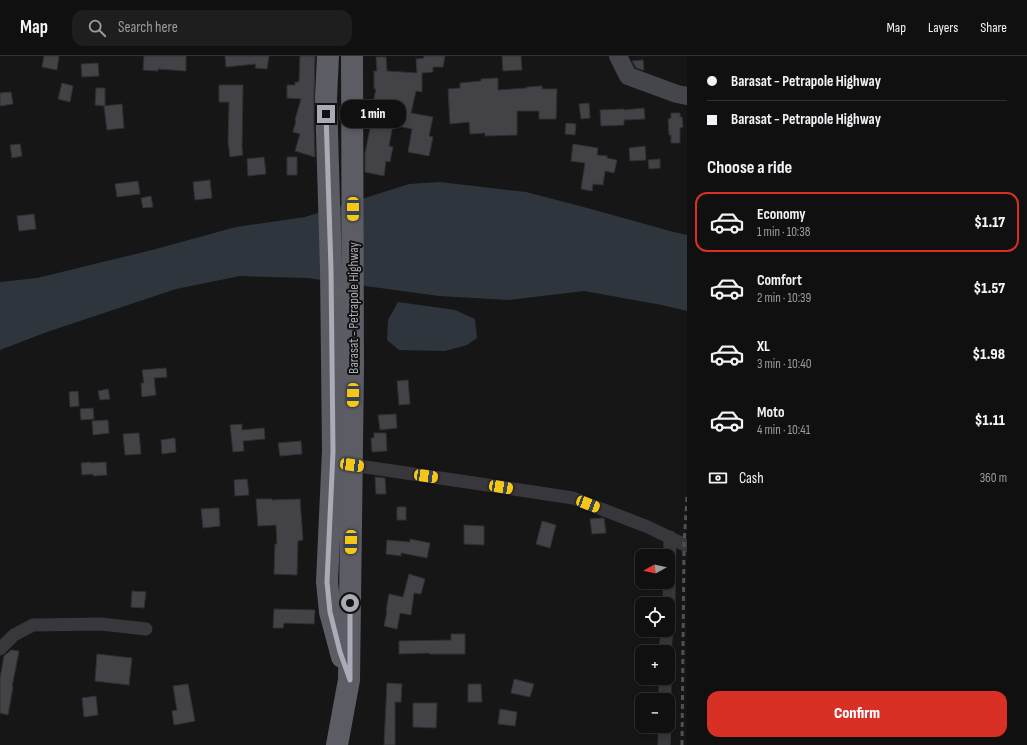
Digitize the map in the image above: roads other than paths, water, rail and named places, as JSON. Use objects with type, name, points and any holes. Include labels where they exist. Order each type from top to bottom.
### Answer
[{"type":"highway","name":"Barasat - Petrapole Highway","points":[[328,56],[326,98],[331,269],[333,452],[327,582],[330,612],[340,652],[350,680]]},
{"type":"highway","name":"Barasat - Petrapole Highway","points":[[337,745],[350,680],[353,367],[352,56]]},
{"type":"main road","points":[[618,56],[628,76],[677,94],[687,96]]},
{"type":"street","points":[[352,465],[573,498],[648,527],[687,546]]},
{"type":"street","points":[[669,597],[670,537]]},
{"type":"street","points":[[0,649],[14,635],[33,625],[101,624],[146,629]]},
{"type":"street","points":[[664,745],[665,733]]},
{"type":"railway","points":[[682,745],[684,545],[687,497]]}]
